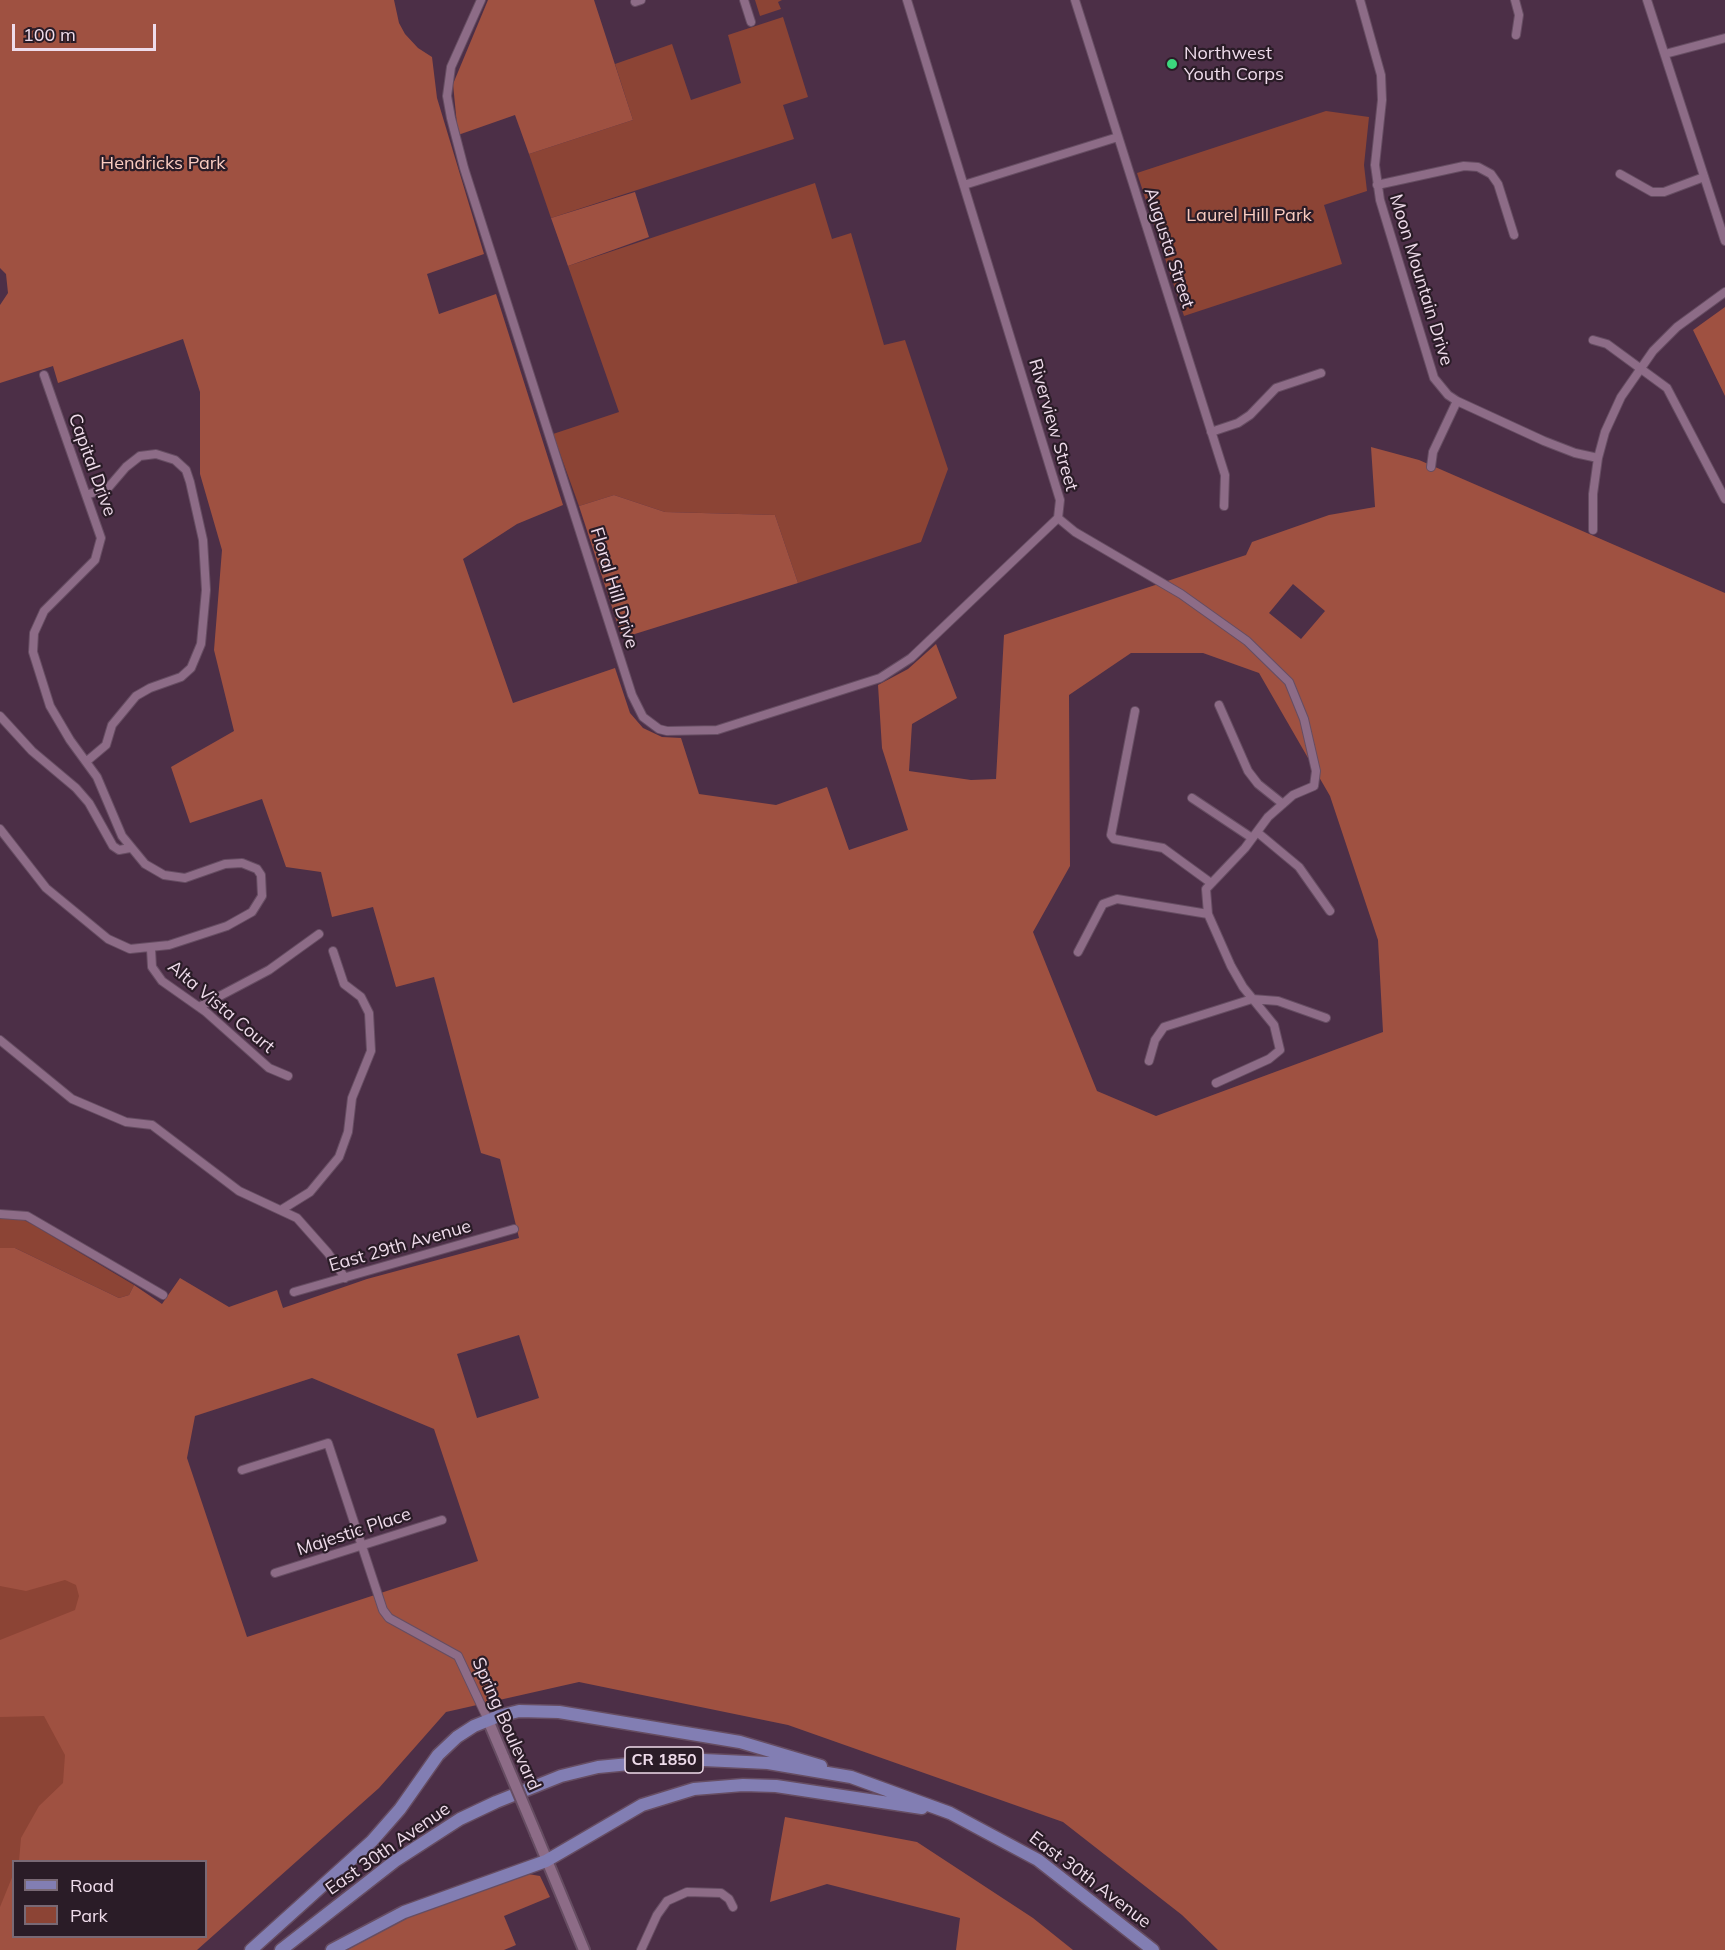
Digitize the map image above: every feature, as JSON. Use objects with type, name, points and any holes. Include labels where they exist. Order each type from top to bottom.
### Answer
[{"type":"main road","points":[[250,1950],[372,1841],[400,1809],[438,1755],[457,1737],[488,1720],[519,1711],[560,1712],[740,1742],[803,1759],[851,1777]]},
{"type":"main road","name":"East 30th Avenue","points":[[280,1950],[395,1861],[483,1808],[561,1776],[639,1761],[719,1759],[768,1763],[851,1777],[950,1813],[1038,1860],[1153,1950]]},
{"type":"main road","points":[[332,1950],[404,1911],[546,1861],[642,1805],[704,1788],[743,1785],[811,1789],[950,1813]]},
{"type":"street","name":"Floral Hill Drive","points":[[481,0],[451,67],[447,96],[451,118],[464,168],[629,685],[643,717],[658,729],[668,731],[717,730],[880,678],[911,658],[1058,518]]},
{"type":"street","points":[[744,0],[751,22]]},
{"type":"street","name":"Riverview Street","points":[[907,0],[1060,500],[1058,518],[1075,532],[1181,594],[1247,641],[1278,668],[1289,681],[1304,719],[1316,771],[1314,786],[1293,795],[1283,804]]},
{"type":"street","name":"Augusta Street","points":[[1075,0],[1225,475],[1224,506]]},
{"type":"street","name":"Moon Mountain Drive","points":[[1360,0],[1381,75],[1382,100],[1375,165],[1377,185],[1429,366],[1441,387],[1456,400],[1544,441],[1575,453],[1598,458]]},
{"type":"street","points":[[1515,0],[1519,15],[1516,35]]},
{"type":"street","points":[[1647,0],[1725,241]]},
{"type":"street","points":[[1665,54],[1725,38]]},
{"type":"street","points":[[964,185],[1118,137]]},
{"type":"street","name":"Moon Mountain Drive","points":[[1377,185],[1464,166],[1478,167],[1491,174],[1498,184],[1514,235]]},
{"type":"street","points":[[1620,174],[1652,192],[1664,192],[1704,177]]},
{"type":"street","points":[[1593,530],[1594,486],[1598,458],[1605,432],[1621,397],[1653,351],[1677,327],[1725,292]]},
{"type":"street","points":[[1593,340],[1607,344],[1667,388],[1725,498]]},
{"type":"street","points":[[1211,432],[1251,416],[1276,388],[1321,373]]},
{"type":"street","name":"Capital Drive","points":[[0,829],[46,888],[108,939],[130,949],[151,949],[195,938],[242,918],[259,904],[263,884],[256,869],[242,863],[225,864],[185,878],[164,875],[145,864],[122,836],[97,777],[65,732],[50,706],[37,669],[33,642],[44,611],[91,565],[99,552],[99,531],[44,375]]},
{"type":"street","points":[[1431,467],[1433,452],[1456,400]]},
{"type":"street","points":[[86,495],[108,488],[126,467],[140,456],[156,454],[176,460],[186,470],[190,482],[203,540],[206,590],[201,644],[191,668],[181,677],[150,688],[136,696],[112,725],[106,745],[87,761]]},
{"type":"street","points":[[1216,1083],[1269,1059],[1280,1050],[1274,1025],[1252,999],[1232,966],[1208,914],[1206,889],[1283,804],[1258,784],[1248,771],[1219,705]]},
{"type":"street","points":[[1136,711],[1111,836],[1114,839],[1163,848],[1211,883]]},
{"type":"street","points":[[0,716],[32,751],[76,788],[89,804],[113,846],[119,850],[130,848]]},
{"type":"street","points":[[1192,798],[1254,835],[1299,867],[1330,911]]},
{"type":"street","points":[[1078,952],[1103,904],[1117,899],[1208,914]]},
{"type":"street","points":[[199,1007],[269,970],[319,934]]},
{"type":"street","name":"Alta Vista Court","points":[[151,949],[155,974],[169,988],[199,1007],[269,1068],[288,1076]]},
{"type":"street","points":[[281,1210],[299,1201],[310,1192],[339,1157],[348,1132],[352,1098],[370,1051],[369,1013],[361,997],[344,984],[333,951]]},
{"type":"street","points":[[1149,1061],[1155,1040],[1164,1027],[1252,999],[1278,1001],[1326,1018]]},
{"type":"street","points":[[0,1040],[72,1099],[126,1122],[152,1125],[239,1191],[297,1218],[311,1232],[345,1278]]},
{"type":"street","points":[[0,1214],[27,1216],[163,1295]]},
{"type":"street","name":"East 29th Avenue","points":[[294,1292],[514,1229]]},
{"type":"street","name":"Spring Boulevard","points":[[242,1470],[328,1443],[383,1611],[389,1618],[458,1656],[488,1720],[584,1950]]},
{"type":"street","name":"Majestic Place","points":[[275,1573],[442,1520]]},
{"type":"street","points":[[641,1950],[657,1915],[667,1901],[687,1892],[721,1893],[729,1899],[733,1907]]},
{"type":"green space","name":"Hendricks Park","points":[[0,0],[394,0],[399,23],[405,34],[418,48],[432,57],[437,98],[484,254],[427,274],[439,314],[496,294],[563,505],[517,524],[463,559],[513,703],[615,668],[630,713],[643,728],[662,737],[681,738],[699,794],[776,805],[827,787],[849,850],[908,830],[882,748],[878,685],[908,669],[936,644],[957,698],[912,724],[909,771],[971,780],[996,779],[1004,635],[1246,555],[1252,542],[1329,515],[1375,507],[1371,447],[1419,460],[1725,593],[1725,1950],[1218,1950],[1182,1915],[1063,1822],[788,1725],[579,1682],[446,1712],[379,1788],[197,1950],[0,1950],[0,1907],[12,1877],[12,1938],[207,1938],[207,1860],[19,1860],[21,1838],[39,1806],[63,1783],[65,1755],[44,1716],[0,1717],[0,1640],[75,1610],[79,1596],[76,1585],[65,1580],[26,1591],[0,1586],[0,1248],[15,1248],[119,1298],[129,1295],[134,1285],[162,1304],[180,1278],[229,1307],[277,1290],[283,1308],[367,1279],[519,1238],[500,1159],[481,1153],[434,977],[396,987],[373,907],[332,917],[321,872],[286,867],[262,799],[190,823],[171,767],[234,731],[214,650],[222,550],[200,474],[200,392],[183,339],[58,383],[53,366],[0,383],[0,305],[8,293],[6,274],[0,268]],"holes":[[[1293,584],[1325,611],[1301,639],[1269,613]],[[1131,653],[1203,653],[1259,673],[1330,796],[1378,940],[1383,1032],[1156,1116],[1097,1091],[1033,932],[1070,866],[1069,695]],[[519,1335],[539,1398],[477,1418],[457,1354]],[[312,1378],[434,1429],[478,1561],[247,1637],[187,1458],[195,1416]]]},
{"type":"green space","points":[[488,0],[594,0],[633,120],[529,154],[515,115],[458,135],[453,84]]},
{"type":"green space","points":[[755,0],[782,0],[778,2],[781,9],[760,16]]},
{"type":"green space","points":[[783,17],[808,97],[783,105],[794,139],[551,218],[529,154],[633,120],[615,64],[672,44],[691,100],[741,83],[728,35]]},
{"type":"green space","name":"Laurel Hill Park","points":[[1326,111],[1369,117],[1364,165],[1367,191],[1324,205],[1342,264],[1184,316],[1137,173]]},
{"type":"green space","points":[[815,183],[832,239],[851,233],[884,345],[905,340],[948,469],[921,542],[798,583],[775,515],[665,512],[614,495],[579,506],[553,434],[619,412],[568,266]]},
{"type":"green space","points":[[635,192],[649,237],[568,266],[551,218]]},
{"type":"green space","points":[[1725,307],[1725,396],[1693,330]]},
{"type":"green space","points":[[614,495],[665,512],[775,515],[798,583],[622,638],[579,506]]},
{"type":"green space","points":[[0,1217],[24,1220],[134,1285],[129,1295],[119,1298],[15,1248],[0,1248]]},
{"type":"green space","points":[[0,1519],[75,1551],[96,1628],[75,1789],[45,1860],[12,1860],[12,1938],[8,1950],[0,1950]]},
{"type":"green space","points":[[785,1817],[917,1842],[1033,1918],[1073,1950],[956,1950],[960,1918],[827,1884],[770,1902]]},
{"type":"green space","points":[[528,1874],[540,1876],[550,1897],[504,1916],[516,1945],[504,1950],[347,1950],[404,1919]]},
{"type":"place","name":"Northwest Youth Corps","points":[[1172,64]]}]
